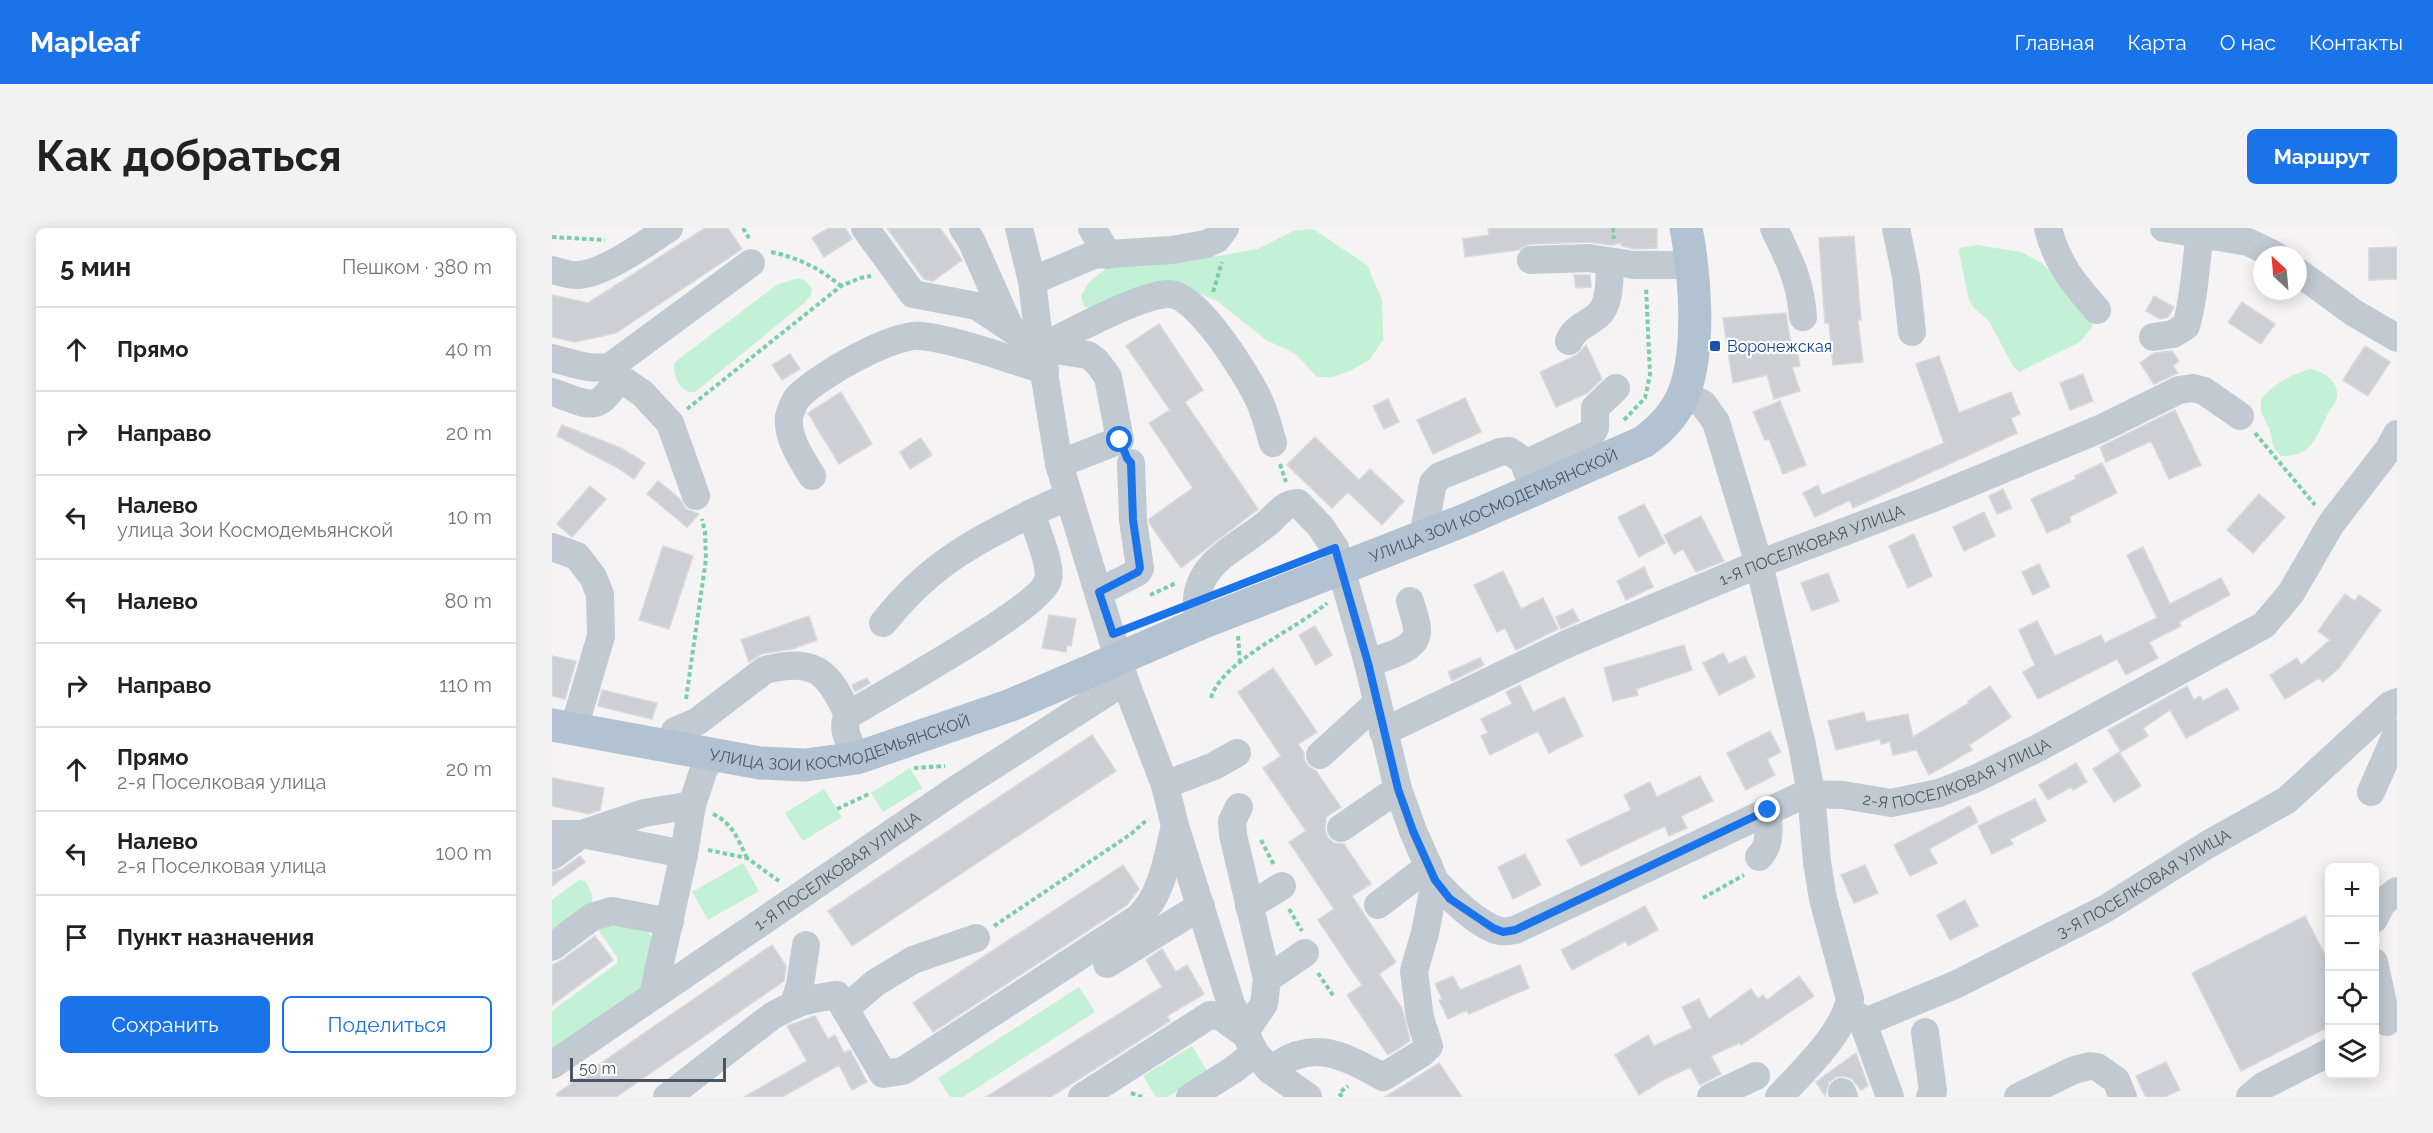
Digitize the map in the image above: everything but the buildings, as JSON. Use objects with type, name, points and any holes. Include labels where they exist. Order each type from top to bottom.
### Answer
[{"type":"main road","name":"УЛИЦА ЗОИ КОСМОДЕМЬЯНСКОЙ","points":[[563,726],[673,738],[713,754],[759,763],[805,765],[857,758],[1122,670],[1199,624],[1423,536],[1531,476],[1643,442],[1666,422],[1683,394],[1688,379],[1693,340],[1693,265],[1686,228]]},
{"type":"street","points":[[552,270],[576,275],[594,272],[669,228]]},
{"type":"street","points":[[865,228],[913,294],[978,306],[1010,328],[1042,359]]},
{"type":"street","points":[[963,228],[971,240],[1010,328]]},
{"type":"street","points":[[1019,228],[1032,281],[1059,464],[1122,670],[1170,804],[1231,1004],[1256,1052]]},
{"type":"street","points":[[1092,228],[1108,255]]},
{"type":"street","points":[[1774,228],[1794,267],[1801,291],[1803,318]]},
{"type":"street","points":[[1896,228],[1906,277],[1912,332]]},
{"type":"street","points":[[2048,228],[2052,247],[2068,276],[2097,310]]},
{"type":"street","points":[[2164,228],[2248,242],[2256,246]]},
{"type":"street","points":[[1032,281],[1093,255],[1108,255],[1166,239],[1206,244],[1224,231]]},
{"type":"street","points":[[2153,337],[2172,334],[2186,326],[2191,312],[2200,234]]},
{"type":"street","points":[[552,392],[588,405],[598,403],[608,396],[615,372],[756,257]]},
{"type":"street","points":[[1531,260],[1589,258],[1610,263],[1645,266],[1693,265]]},
{"type":"street","points":[[1569,341],[1572,333],[1598,316],[1606,304],[1610,263]]},
{"type":"street","points":[[2307,279],[2354,313],[2397,338]]},
{"type":"street","points":[[1042,359],[1147,299],[1172,294],[1188,301],[1207,319],[1241,368],[1260,401],[1273,443]]},
{"type":"street","points":[[812,476],[792,441],[789,416],[798,397],[834,370],[885,344],[918,335],[1042,359],[1088,355],[1097,362],[1108,377],[1134,455],[1133,520],[1140,568],[1138,572],[1099,592]]},
{"type":"street","points":[[552,358],[587,368],[615,372],[642,393],[670,423],[696,496]]},
{"type":"street","points":[[1423,536],[1433,483],[1440,476],[1500,452],[1509,451],[1531,476],[1593,432],[1595,408],[1616,388]]},
{"type":"street","name":"1-Я ПОСЕЛКОВАЯ УЛИЦА","points":[[1383,732],[1569,643],[1759,564],[2047,452],[2179,390],[2193,388],[2204,391],[2240,416]]},
{"type":"street","points":[[1683,394],[1703,404],[1716,422],[1759,564],[1811,793],[1818,871],[1823,898],[1856,1017],[1890,1097]]},
{"type":"street","name":"2-Я ПОСЕЛКОВАЯ УЛИЦА","points":[[1438,882],[1493,928],[1503,932],[1515,930],[1795,797],[1811,793],[1891,803],[1919,798],[1977,778],[2040,747],[2264,625],[2291,592],[2331,524],[2394,446]]},
{"type":"street","points":[[1059,464],[1134,455]]},
{"type":"street","points":[[884,623],[900,602],[929,573],[972,543],[1044,505],[1069,497]]},
{"type":"street","points":[[1199,624],[1196,603],[1204,578],[1212,564],[1267,524],[1287,505],[1298,503],[1320,526],[1335,548],[1368,663],[1398,789],[1413,831],[1438,882],[1437,948],[1432,976]]},
{"type":"street","points":[[857,758],[845,729],[844,722],[848,715],[916,677],[958,650],[1021,607],[1042,589],[1048,580],[1048,568],[1031,513]]},
{"type":"street","points":[[552,547],[577,556],[593,577],[600,594],[601,636],[563,726]]},
{"type":"street","points":[[1368,663],[1409,647],[1416,639],[1417,630],[1410,601]]},
{"type":"street","points":[[673,738],[765,670],[788,665],[813,668],[830,680],[848,715]]},
{"type":"street","name":"1-Я ПОСЕЛКОВАЯ УЛИЦА","points":[[552,1065],[958,788],[1122,670]]},
{"type":"street","name":"3-Я ПОСЕЛКОВАЯ УЛИЦА","points":[[1856,1017],[1957,984],[2105,909],[2207,845],[2287,800],[2390,705],[2397,702]]},
{"type":"street","points":[[1320,755],[1377,704]]},
{"type":"street","points":[[2371,792],[2397,733]]},
{"type":"street","points":[[667,1097],[772,1016],[794,1004],[812,998],[837,995],[883,1074],[903,1071],[1138,918],[1159,890],[1170,804],[1214,766],[1237,753]]},
{"type":"street","points":[[653,995],[670,921],[695,851],[703,810],[704,769],[713,754]]},
{"type":"street","points":[[1341,828],[1398,789]]},
{"type":"street","points":[[1190,1097],[1233,1070],[1256,1052],[1267,979],[1233,835],[1232,821],[1239,807]]},
{"type":"street","points":[[552,856],[582,834],[644,813],[703,810]]},
{"type":"street","points":[[1759,857],[1766,850],[1769,840],[1768,810]]},
{"type":"street","points":[[552,834],[582,834],[695,851]]},
{"type":"street","points":[[1249,906],[1277,873]]},
{"type":"street","points":[[1378,905],[1438,882]]},
{"type":"street","points":[[1256,1052],[1287,1057],[1297,1053],[1316,1052],[1336,1055],[1383,1077],[1422,1053],[1429,1046],[1418,1009],[1414,971],[1438,882]]},
{"type":"street","points":[[2375,917],[2382,903],[2397,891]]},
{"type":"street","points":[[790,901],[809,950],[794,1004]]},
{"type":"street","points":[[1107,964],[1201,906]]},
{"type":"street","points":[[552,947],[592,917],[612,911],[670,921]]},
{"type":"street","points":[[844,1009],[875,983],[903,966],[933,952],[976,938]]},
{"type":"street","points":[[1267,979],[1309,953]]},
{"type":"street","points":[[2376,971],[2386,1022]]},
{"type":"street","points":[[1082,1097],[1210,1015],[1220,1016],[1256,1052],[1308,1097]]},
{"type":"street","points":[[1779,1097],[1833,1036],[1856,1017]]},
{"type":"street","points":[[1924,1032],[1933,1091],[1929,1097]]},
{"type":"street","points":[[2250,1097],[2263,1086],[2325,1055]]},
{"type":"street","points":[[2018,1097],[2074,1070],[2090,1066],[2097,1067],[2116,1080],[2123,1097]]},
{"type":"street","points":[[1711,1097],[1755,1076]]},
{"type":"path","points":[[1207,319],[1214,285],[1223,258],[1224,231]]},
{"type":"path","points":[[552,237],[614,240],[638,248]]},
{"type":"path","points":[[756,257],[803,261],[822,271],[841,286]]},
{"type":"path","points":[[1620,423],[1645,398],[1650,375],[1645,266]]},
{"type":"path","points":[[670,423],[841,286],[860,278],[898,274]]},
{"type":"path","points":[[2240,416],[2331,524]]},
{"type":"path","points":[[1273,443],[1293,503]]},
{"type":"path","points":[[673,738],[686,697],[706,559],[705,532],[696,496]]},
{"type":"path","points":[[1211,698],[1213,689],[1221,678],[1240,662],[1325,605],[1339,586],[1341,569]]},
{"type":"path","points":[[910,768],[954,764]]},
{"type":"path","points":[[837,809],[871,793]]},
{"type":"path","points":[[976,938],[1131,834],[1170,804]]},
{"type":"path","points":[[703,810],[723,818],[732,828],[747,858]]},
{"type":"path","points":[[1260,839],[1277,873]]},
{"type":"path","points":[[695,851],[747,858],[762,866],[790,901]]},
{"type":"path","points":[[1702,898],[1744,875],[1759,857]]},
{"type":"path","points":[[1295,920],[1309,953],[1334,997]]},
{"type":"path","points":[[1333,1097],[1339,1093]]},
{"type":"green space","points":[[1313,229],[1367,265],[1382,300],[1383,340],[1369,360],[1350,371],[1332,377],[1317,377],[1296,354],[1266,340],[1217,301],[1191,290],[1092,310],[1084,306],[1081,296],[1089,282],[1111,265],[1177,256],[1218,256],[1258,249],[1293,231]]},
{"type":"green space","points":[[1977,245],[2021,252],[2042,263],[2093,318],[2092,327],[2080,342],[2019,372],[2013,366],[1989,321],[1974,308],[1969,300],[1959,252],[1960,248]]},
{"type":"green space","points":[[798,278],[806,281],[812,289],[811,295],[804,303],[695,392],[681,387],[674,372],[675,362],[778,284]]},
{"type":"green space","points":[[2311,369],[2330,378],[2336,386],[2337,397],[2310,446],[2299,454],[2281,456],[2274,448],[2269,428],[2261,412],[2261,399],[2283,380]]},
{"type":"green space","points":[[910,768],[922,788],[883,812],[871,793]]},
{"type":"green space","points":[[824,789],[842,817],[803,841],[785,813]]},
{"type":"green space","points":[[743,863],[759,891],[708,920],[692,892]]},
{"type":"green space","points":[[579,880],[585,881],[589,887],[592,907],[552,940],[552,900]]},
{"type":"green space","points":[[603,925],[645,929],[652,937],[650,981],[552,1057],[552,1011],[617,963],[617,957],[599,931]]},
{"type":"green space","points":[[1079,987],[1095,1012],[963,1097],[950,1097],[938,1078]]},
{"type":"green space","points":[[1192,1046],[1208,1072],[1167,1097],[1156,1097],[1143,1076]]},
{"type":"place","name":"Воронежская","points":[[1715,346]]},
{"type":"route","points":[[1120,440],[1131,463],[1133,520],[1140,568],[1138,572],[1099,592],[1113,634],[1335,548],[1368,663],[1398,789],[1413,831],[1435,880],[1450,899],[1480,921],[1503,932],[1515,930],[1768,810]]}]
